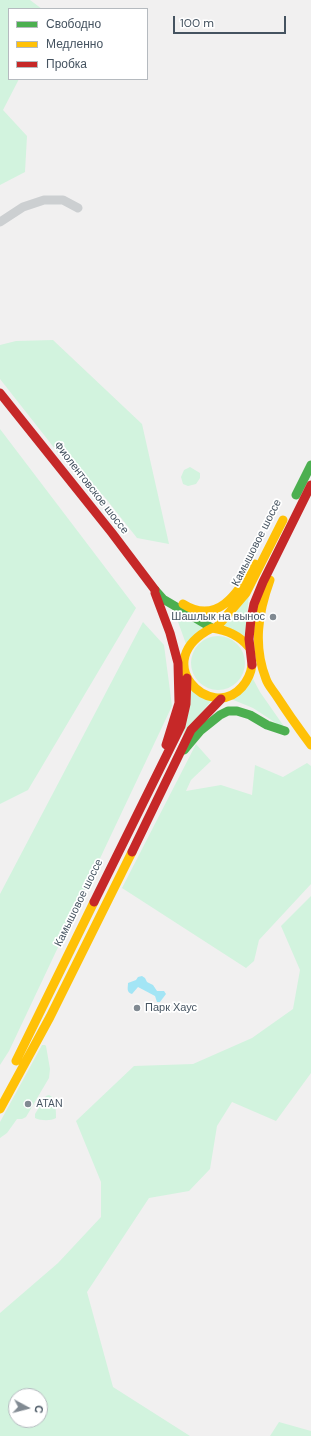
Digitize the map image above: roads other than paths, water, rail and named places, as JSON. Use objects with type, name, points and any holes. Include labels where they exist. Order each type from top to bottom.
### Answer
[{"type":"main road","name":"Фиолентовское шоссе","points":[[0,393],[112,534],[152,587],[163,599],[214,628]]},
{"type":"main road","name":"Камышовое шоссе","points":[[293,500],[311,465]]},
{"type":"main road","name":"Камышовое шоссе","points":[[249,647],[252,612],[261,587],[311,485]]},
{"type":"main road","name":"Камышовое шоссе","points":[[184,659],[189,644],[195,638],[214,628],[246,593],[286,513]]},
{"type":"main road","points":[[134,563],[187,607],[205,611],[220,608],[228,603],[236,593],[276,533]]},
{"type":"main road","points":[[279,550],[279,561],[265,592],[257,625],[257,651],[265,677],[287,713],[311,745]]},
{"type":"main road","points":[[152,587],[170,633],[178,663],[179,702],[170,736],[157,764],[156,777]]},
{"type":"main road","name":"Фиолентовское шоссе","points":[[163,599],[177,633],[184,659]]},
{"type":"main road","points":[[0,1110],[50,1017],[191,730],[222,699],[232,695],[240,689],[249,677],[252,669],[252,657],[249,647],[243,639],[235,634],[214,628]]},
{"type":"main road","points":[[184,659],[183,668],[187,678],[196,689],[204,694],[250,709],[311,749]]},
{"type":"main road","points":[[252,669],[264,692],[296,738]]},
{"type":"main road","name":"Камышовое шоссе","points":[[0,1090],[23,1048],[53,983],[181,726],[186,704],[187,678]]},
{"type":"main road","points":[[178,756],[200,731],[220,715],[228,711],[237,711],[250,715],[267,725],[285,731]]},
{"type":"street","points":[[0,222],[23,207],[44,200],[63,200],[78,208]]},
{"type":"water","points":[[142,976],[147,982],[153,985],[157,991],[164,991],[166,994],[160,1002],[157,1002],[155,996],[138,987],[132,994],[129,992],[128,983]]},
{"type":"place","name":"Шашлык на вынос","points":[[273,617]]},
{"type":"place","name":"Парк Хаус","points":[[137,1008]]},
{"type":"place","name":"ATAN","points":[[28,1104]]}]
